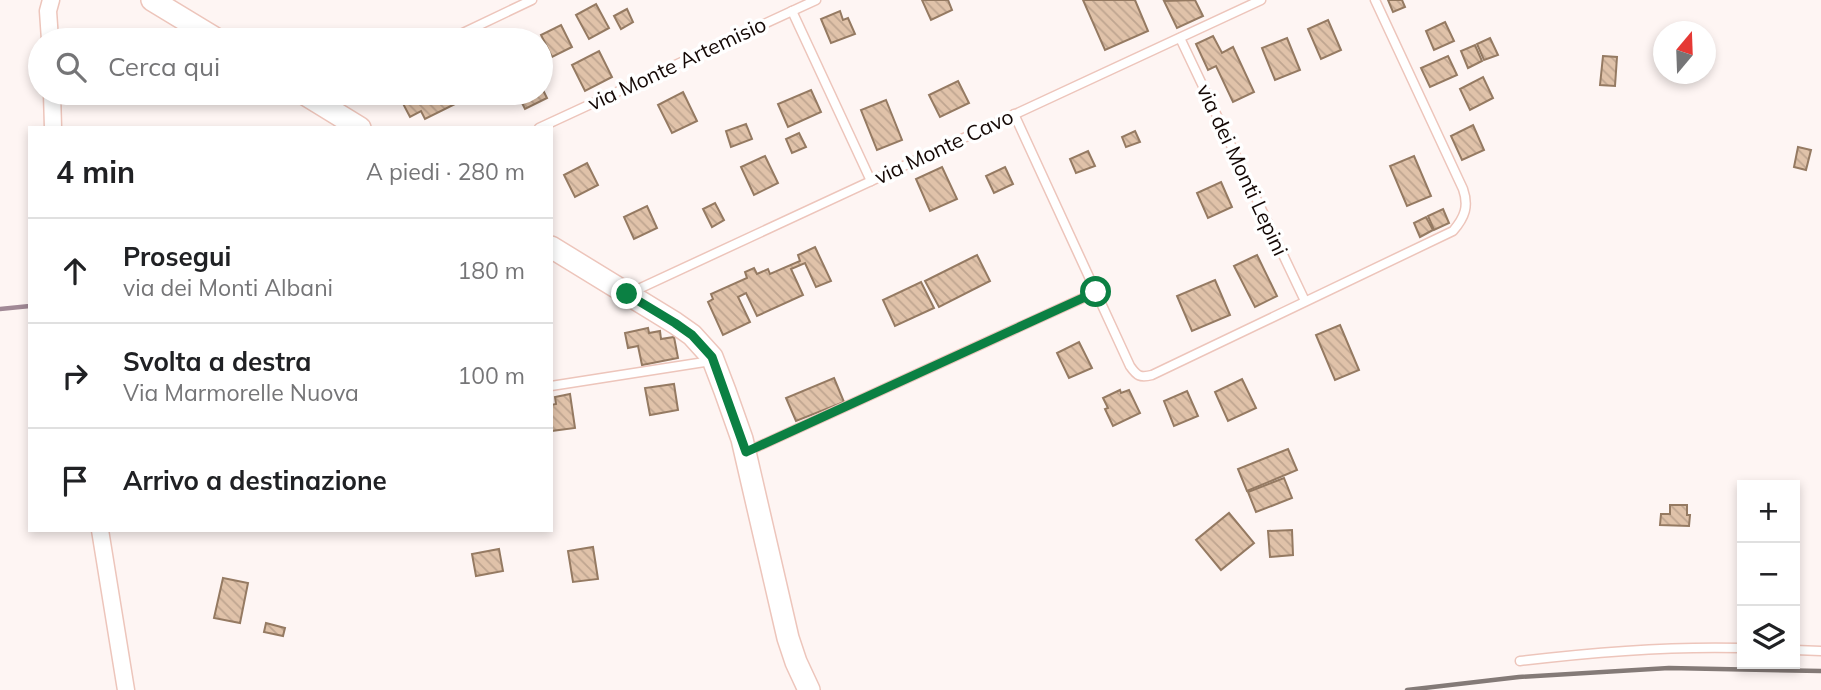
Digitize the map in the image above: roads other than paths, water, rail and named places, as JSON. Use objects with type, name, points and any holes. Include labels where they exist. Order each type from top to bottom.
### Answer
[{"type":"street","points":[[49,28],[48,11],[51,0]]},
{"type":"street","points":[[152,0],[198,28]]},
{"type":"street","points":[[52,105],[53,126]]},
{"type":"street","points":[[324,105],[357,126]]},
{"type":"street","points":[[553,248],[675,323],[692,335],[714,361],[746,452],[788,638],[809,690]]},
{"type":"street","points":[[100,532],[127,690]]},
{"type":"lane","points":[[473,28],[532,0]]},
{"type":"lane","name":"via Monte Artemisio","points":[[543,126],[792,11],[803,3],[816,0]]},
{"type":"lane","name":"via Monte Cavo","points":[[627,294],[1261,0]]},
{"type":"lane","points":[[1014,114],[1130,366],[1137,375],[1143,377],[1453,230],[1462,220],[1467,199],[1375,0]]},
{"type":"lane","points":[[792,11],[871,181]]},
{"type":"lane","name":"via dei Monti Lepini","points":[[1180,38],[1305,301]]},
{"type":"lane","points":[[746,452],[1096,292]]},
{"type":"lane","points":[[553,386],[714,361]]},
{"type":"lane","points":[[1520,661],[1592,652],[1737,648]]},
{"type":"lane","points":[[1800,650],[1821,651]]},
{"type":"waterway","points":[[0,309],[28,306]]},
{"type":"railway","points":[[1407,690],[1519,677],[1669,668],[1821,671]]}]
